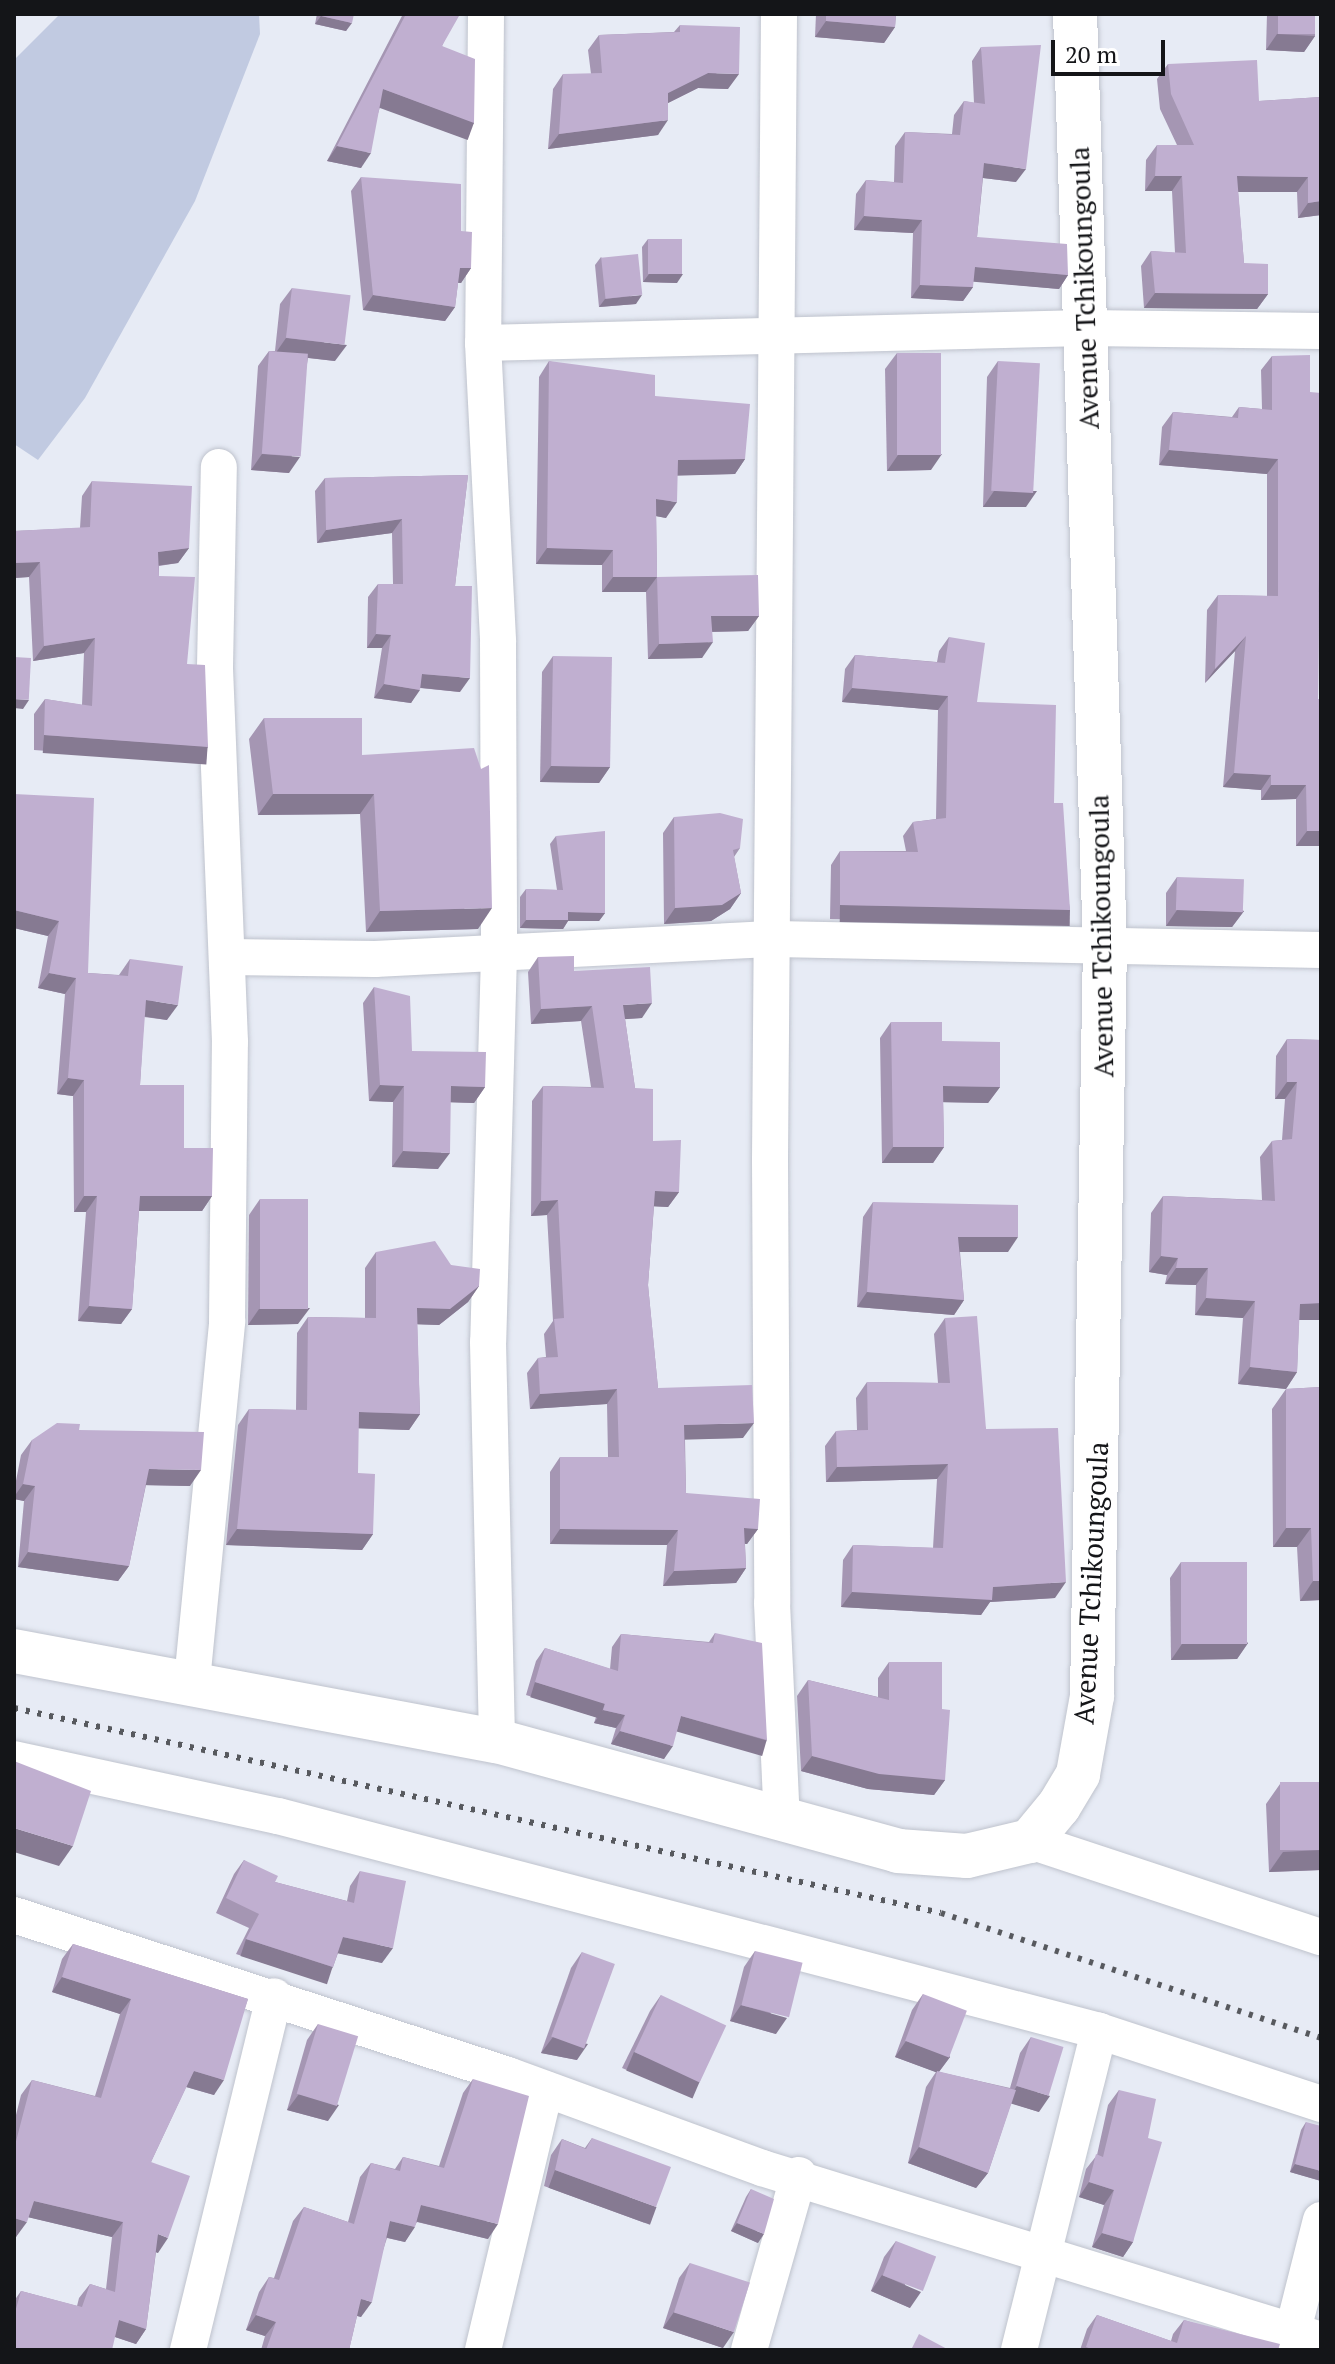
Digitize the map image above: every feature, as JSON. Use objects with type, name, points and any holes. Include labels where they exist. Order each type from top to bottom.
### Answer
[{"type":"street","points":[[486,14],[483,343],[498,642],[499,955],[488,1342],[497,1741]]},
{"type":"street","points":[[779,14],[773,335],[775,939],[772,1603],[782,1820]]},
{"type":"street","name":"Avenue Tchikoungoula","points":[[1030,1841],[1078,1774],[1092,1696],[1105,946],[1075,14]]},
{"type":"street","points":[[483,343],[1085,328],[1321,331]]},
{"type":"street","points":[[192,1681],[227,1321],[229,957],[215,667],[219,467]]},
{"type":"street","points":[[229,957],[499,955],[775,939],[1321,950]]},
{"type":"street","points":[[14,1651],[192,1681],[497,1741],[898,1851],[967,1856],[1030,1841],[1321,1937]]},
{"type":"street","points":[[14,1759],[278,1816],[1099,2031],[1321,2104]]},
{"type":"street","points":[[14,1915],[274,1996],[799,2175],[1041,2251],[1300,2341],[1321,2220]]},
{"type":"street","points":[[188,2350],[274,1996]]},
{"type":"street","points":[[1019,2350],[1041,2251],[1099,2031]]},
{"type":"street","points":[[483,2350],[545,2089]]},
{"type":"street","points":[[749,2350],[799,2175]]},
{"type":"shaded area","points":[[60,14],[259,14],[260,34],[195,201],[85,398],[38,460],[14,444],[14,60]]},
{"type":"building","points":[[321,14],[354,14],[352,23]]},
{"type":"building","points":[[406,14],[459,16],[442,46],[475,59],[474,123],[383,89],[371,153],[337,146]]},
{"type":"building","points":[[826,14],[896,14],[895,27],[826,21]]},
{"type":"building","points":[[1278,14],[1315,14],[1315,34],[1278,34]]},
{"type":"building","points":[[680,25],[740,27],[739,74],[708,73],[668,93],[668,120],[559,134],[563,74],[602,73],[599,35],[680,32]]},
{"type":"building","points":[[1041,45],[1026,169],[984,163],[977,237],[1067,244],[1068,275],[975,267],[973,287],[920,285],[922,220],[864,216],[866,180],[903,183],[905,132],[960,135],[964,101],[985,104],[981,47]]},
{"type":"building","points":[[1257,60],[1259,101],[1321,97],[1321,201],[1308,203],[1308,177],[1237,176],[1244,263],[1268,264],[1268,294],[1155,293],[1151,251],[1186,253],[1182,176],[1155,176],[1157,145],[1194,145],[1171,94],[1168,64]]},
{"type":"building","points":[[361,177],[461,184],[461,231],[472,232],[471,268],[460,268],[455,307],[373,295]]},
{"type":"building","points":[[648,239],[682,239],[682,274],[648,274]]},
{"type":"building","points":[[638,254],[642,295],[605,299],[601,258]]},
{"type":"building","points":[[292,288],[351,295],[344,345],[286,338]]},
{"type":"building","points":[[269,351],[308,354],[301,456],[262,454]]},
{"type":"building","points":[[897,353],[941,353],[941,455],[897,455]]},
{"type":"building","points":[[1310,355],[1310,392],[1321,393],[1318,699],[1321,699],[1321,831],[1307,831],[1306,785],[1271,785],[1271,775],[1234,773],[1246,636],[1215,669],[1218,595],[1278,596],[1278,459],[1169,450],[1173,412],[1238,418],[1239,407],[1272,410],[1272,356]]},
{"type":"building","points":[[549,361],[655,375],[655,396],[750,404],[745,459],[678,460],[677,502],[656,499],[657,577],[613,577],[613,550],[547,548]]},
{"type":"building","points":[[998,361],[1040,363],[1033,493],[991,491]]},
{"type":"building","points":[[468,475],[455,586],[472,586],[470,678],[422,674],[420,690],[384,684],[391,635],[376,634],[378,584],[403,584],[402,519],[326,530],[325,478]]},
{"type":"building","points":[[92,481],[192,486],[189,548],[158,552],[159,576],[195,577],[187,664],[205,665],[208,747],[44,735],[45,699],[92,706],[95,638],[44,646],[40,562],[14,563],[14,531],[90,527]]},
{"type":"building","points":[[758,575],[759,616],[711,616],[713,642],[659,644],[657,577]]},
{"type":"building","points":[[949,637],[985,643],[977,702],[1056,705],[1054,803],[1063,803],[1070,910],[840,905],[840,851],[918,852],[913,822],[946,818],[948,696],[852,688],[855,655],[945,663]]},
{"type":"building","points":[[553,656],[612,657],[610,767],[551,766]]},
{"type":"building","points":[[14,657],[31,658],[29,700],[14,699]]},
{"type":"building","points":[[264,718],[362,718],[362,755],[474,748],[481,769],[489,765],[492,908],[380,911],[374,794],[273,794]]},
{"type":"building","points":[[14,794],[94,798],[88,973],[128,976],[130,959],[183,966],[178,1005],[146,1000],[140,1085],[184,1085],[184,1148],[213,1148],[212,1196],[140,1196],[132,1309],[89,1306],[97,1196],[84,1196],[84,1080],[68,1078],[76,978],[49,973],[59,921],[14,910]]},
{"type":"building","points":[[720,813],[743,819],[740,848],[733,850],[741,893],[722,905],[675,908],[674,817]]},
{"type":"building","points":[[605,831],[605,913],[568,912],[568,920],[526,920],[526,889],[563,890],[556,836]]},
{"type":"building","points":[[1177,877],[1244,879],[1243,912],[1176,910]]},
{"type":"building","points":[[574,956],[574,971],[650,967],[652,1003],[623,1005],[635,1088],[653,1089],[653,1141],[681,1140],[679,1192],[655,1191],[648,1285],[658,1388],[752,1385],[754,1423],[684,1425],[686,1493],[760,1499],[758,1529],[744,1528],[746,1568],[674,1571],[678,1530],[560,1529],[560,1457],[619,1457],[617,1389],[540,1394],[538,1358],[558,1357],[554,1319],[564,1318],[558,1200],[541,1201],[543,1086],[604,1088],[592,1006],[541,1009],[538,957]]},
{"type":"building","points":[[374,987],[410,996],[412,1051],[486,1052],[485,1087],[451,1086],[450,1153],[403,1151],[404,1086],[380,1085]]},
{"type":"building","points":[[891,1022],[942,1022],[942,1041],[1000,1042],[1000,1087],[943,1086],[944,1147],[893,1147]]},
{"type":"building","points":[[1287,1039],[1321,1040],[1321,1303],[1300,1304],[1297,1372],[1250,1367],[1255,1301],[1206,1298],[1208,1268],[1176,1268],[1178,1258],[1161,1256],[1163,1196],[1275,1201],[1272,1141],[1292,1139],[1297,1082],[1287,1082]]},
{"type":"building","points":[[260,1199],[308,1199],[308,1309],[260,1309]]},
{"type":"building","points":[[873,1202],[1018,1205],[1018,1237],[958,1237],[964,1300],[867,1292]]},
{"type":"building","points":[[435,1241],[451,1265],[480,1269],[479,1286],[450,1309],[417,1308],[420,1414],[359,1412],[358,1473],[375,1474],[373,1534],[237,1529],[249,1409],[307,1410],[308,1317],[376,1318],[376,1252]]},
{"type":"building","points":[[977,1316],[986,1429],[1058,1428],[1066,1582],[993,1587],[992,1600],[852,1592],[853,1545],[943,1548],[948,1464],[837,1467],[836,1431],[868,1430],[867,1382],[950,1383],[945,1318]]},
{"type":"building","points":[[1321,1387],[1321,1581],[1313,1581],[1311,1528],[1286,1528],[1286,1389]]},
{"type":"building","points":[[57,1423],[80,1424],[79,1430],[204,1432],[201,1470],[149,1469],[129,1566],[28,1552],[35,1486],[23,1484],[32,1440]]},
{"type":"building","points":[[1181,1562],[1247,1562],[1247,1644],[1181,1644]]},
{"type":"building","points":[[715,1633],[762,1643],[767,1740],[681,1716],[673,1746],[620,1731],[625,1715],[603,1710],[605,1704],[535,1682],[545,1648],[618,1671],[621,1634],[713,1643]]},
{"type":"building","points":[[889,1662],[942,1662],[942,1709],[950,1710],[945,1780],[879,1774],[812,1756],[808,1680],[889,1700]]},
{"type":"building","points":[[14,1761],[91,1791],[73,1846],[14,1828]]},
{"type":"building","points":[[1280,1782],[1321,1782],[1321,1850],[1280,1850]]},
{"type":"building","points":[[244,1860],[278,1876],[275,1882],[354,1903],[360,1871],[406,1881],[393,1948],[343,1937],[333,1967],[246,1939],[259,1914],[226,1898]]},
{"type":"building","points":[[73,1944],[248,1999],[224,2080],[194,2071],[151,2162],[190,2176],[168,2238],[158,2234],[146,2329],[119,2320],[112,2350],[14,2350],[14,2316],[21,2291],[82,2307],[90,2284],[115,2292],[123,2222],[34,2201],[27,2222],[14,2218],[14,2149],[32,2080],[101,2098],[131,1999],[62,1977]]},
{"type":"building","points":[[755,1951],[803,1963],[789,2017],[741,2005]]},
{"type":"building","points":[[582,1952],[615,1964],[584,2049],[551,2037]]},
{"type":"building","points":[[923,1994],[967,2011],[949,2058],[905,2041]]},
{"type":"building","points":[[661,1995],[726,2025],[700,2083],[634,2052]]},
{"type":"building","points":[[318,2024],[358,2036],[337,2106],[297,2094]]},
{"type":"building","points":[[1031,2037],[1064,2047],[1049,2096],[1016,2086]]},
{"type":"building","points":[[937,2071],[1016,2090],[988,2173],[919,2147]]},
{"type":"building","points":[[473,2079],[529,2096],[498,2224],[421,2205],[415,2227],[390,2221],[372,2302],[361,2299],[349,2350],[266,2350],[276,2322],[256,2315],[269,2277],[279,2280],[304,2207],[354,2224],[371,2163],[400,2171],[403,2157],[444,2168]]},
{"type":"building","points":[[1119,2090],[1156,2099],[1148,2138],[1162,2142],[1133,2242],[1102,2233],[1114,2190],[1089,2182],[1096,2154],[1103,2157]]},
{"type":"building","points":[[1306,2122],[1321,2126],[1321,2171],[1295,2164]]},
{"type":"building","points":[[592,2138],[671,2167],[656,2207],[555,2170],[562,2139],[586,2149]]},
{"type":"building","points":[[751,2189],[774,2199],[764,2234],[737,2223]]},
{"type":"building","points":[[896,2241],[936,2256],[923,2291],[883,2276]]},
{"type":"building","points":[[690,2263],[750,2282],[734,2332],[674,2312]]},
{"type":"building","points":[[1097,2315],[1177,2343],[1184,2320],[1280,2344],[1278,2350],[1094,2350],[1086,2347]]},
{"type":"building","points":[[919,2334],[949,2350],[911,2350]]},
{"type":"railway","points":[[14,1708],[941,1913],[1321,2038]]}]
